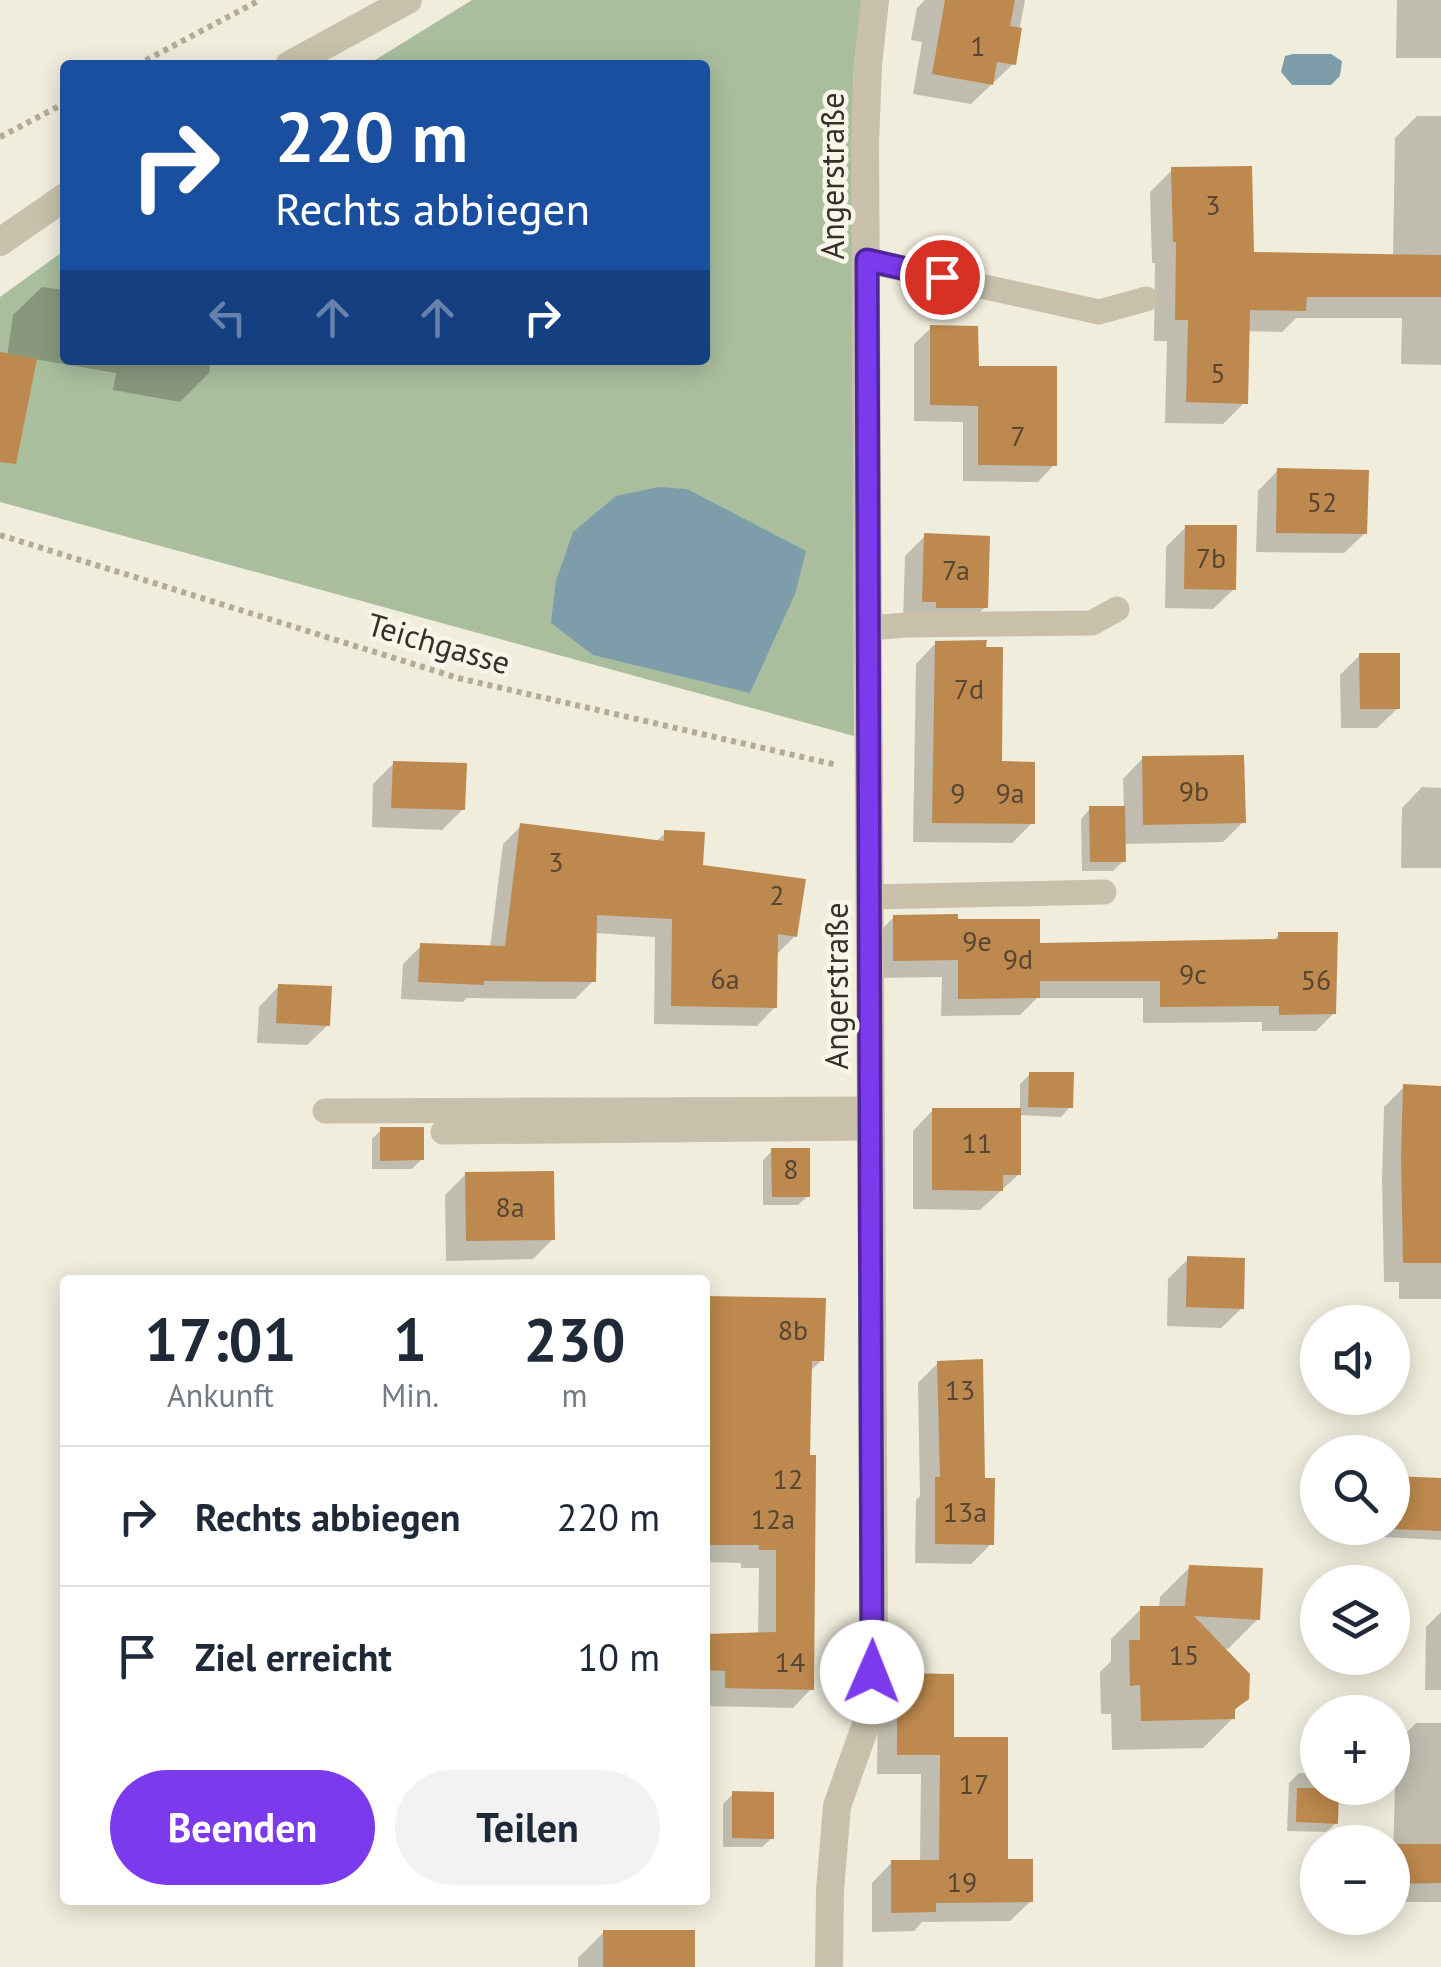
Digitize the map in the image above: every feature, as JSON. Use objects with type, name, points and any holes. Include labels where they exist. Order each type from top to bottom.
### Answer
[{"type":"street","points":[[298,60],[408,0]]},
{"type":"street","name":"Angerstraße","points":[[829,1967],[837,1806],[871,1710],[867,260],[868,65],[875,0]]},
{"type":"street","points":[[0,242],[60,200]]},
{"type":"lane","points":[[867,260],[1098,312],[1146,299]]},
{"type":"lane","points":[[870,628],[1092,623],[1117,609]]},
{"type":"lane","points":[[871,896],[1104,892]]},
{"type":"lane","points":[[325,1111],[871,1118]]},
{"type":"lane","points":[[443,1132],[871,1118]]},
{"type":"path","points":[[146,60],[260,0]]},
{"type":"path","points":[[0,137],[60,106]]},
{"type":"path","name":"Teichgasse","points":[[0,535],[458,678],[871,773]]},
{"type":"green space","points":[[472,0],[862,0],[854,64],[852,144],[854,736],[0,502],[0,297],[60,254],[60,365],[710,365],[710,60],[375,60]]},
{"type":"water","points":[[1331,54],[1342,61],[1340,76],[1331,85],[1292,85],[1281,72],[1285,56]]},
{"type":"water","points":[[659,487],[687,489],[806,551],[795,594],[750,693],[593,655],[551,623],[556,581],[573,532],[616,496]]},
{"type":"building","points":[[945,0],[1015,0],[1010,26],[1022,28],[1016,65],[997,62],[993,85],[932,74]]},
{"type":"building","points":[[1252,166],[1254,252],[1441,255],[1441,297],[1307,297],[1306,311],[1250,310],[1248,404],[1186,402],[1188,320],[1175,320],[1176,242],[1171,167]]},
{"type":"building","points":[[930,325],[978,326],[979,366],[1057,366],[1057,466],[978,465],[978,406],[930,405]]},
{"type":"building","points":[[0,352],[37,359],[16,464],[0,462]]},
{"type":"building","points":[[1277,468],[1369,470],[1367,534],[1276,533]]},
{"type":"building","points":[[1185,525],[1237,525],[1236,590],[1184,589]]},
{"type":"building","points":[[924,533],[990,536],[988,608],[936,608],[936,602],[922,602]]},
{"type":"building","points":[[987,640],[986,647],[1003,647],[1002,761],[1035,762],[1035,824],[932,823],[935,641]]},
{"type":"building","points":[[1359,653],[1400,653],[1400,709],[1360,709]]},
{"type":"building","points":[[1244,755],[1246,823],[1143,825],[1142,756]]},
{"type":"building","points":[[393,761],[467,763],[465,810],[391,808]]},
{"type":"building","points":[[1089,806],[1125,806],[1126,862],[1090,862]]},
{"type":"building","points":[[520,823],[664,841],[664,830],[705,832],[703,865],[806,879],[797,937],[778,934],[777,1008],[671,1006],[672,919],[597,915],[596,982],[418,982],[420,943],[505,946]]},
{"type":"building","points":[[958,914],[958,919],[1040,919],[1040,943],[1278,939],[1278,932],[1338,932],[1336,1014],[1279,1015],[1279,1006],[1160,1007],[1160,981],[1040,981],[1040,998],[958,999],[958,960],[893,961],[893,915]]},
{"type":"building","points":[[278,984],[332,986],[330,1026],[276,1023]]},
{"type":"building","points":[[1029,1072],[1074,1072],[1073,1108],[1028,1107]]},
{"type":"building","points":[[1403,1084],[1441,1086],[1441,1263],[1403,1263]]},
{"type":"building","points":[[932,1108],[1021,1108],[1021,1175],[1003,1175],[1003,1191],[932,1190]]},
{"type":"building","points":[[380,1127],[424,1127],[424,1160],[380,1161]]},
{"type":"building","points":[[771,1148],[810,1148],[810,1197],[772,1197]]},
{"type":"building","points":[[554,1171],[555,1240],[466,1241],[465,1172]]},
{"type":"building","points":[[1187,1256],[1245,1258],[1244,1309],[1186,1307]]},
{"type":"building","points":[[710,1296],[826,1298],[824,1361],[812,1361],[810,1455],[816,1455],[814,1690],[725,1688],[725,1671],[710,1670],[710,1634],[776,1632],[776,1550],[759,1550],[759,1545],[710,1545]]},
{"type":"building","points":[[983,1359],[985,1478],[995,1478],[994,1545],[935,1544],[935,1477],[940,1477],[937,1361]]},
{"type":"building","points":[[1410,1477],[1441,1478],[1441,1531],[1410,1530]]},
{"type":"building","points":[[1189,1565],[1263,1568],[1260,1620],[1194,1616],[1250,1674],[1249,1699],[1235,1709],[1235,1719],[1141,1721],[1140,1685],[1130,1686],[1129,1640],[1140,1640],[1140,1606],[1185,1606]]},
{"type":"building","points":[[897,1673],[954,1674],[954,1737],[1008,1737],[1008,1859],[1033,1859],[1033,1902],[936,1903],[936,1912],[891,1913],[891,1860],[939,1860],[940,1755],[897,1755]]},
{"type":"building","points":[[1297,1788],[1300,1805],[1339,1805],[1338,1824],[1296,1822]]},
{"type":"building","points":[[732,1791],[774,1792],[774,1839],[732,1838]]},
{"type":"building","points":[[1410,1844],[1441,1844],[1441,1883],[1410,1884]]},
{"type":"building","points":[[603,1930],[695,1930],[695,1967],[603,1967]]},
{"type":"route","points":[[872,1672],[867,260],[942,277]]}]
